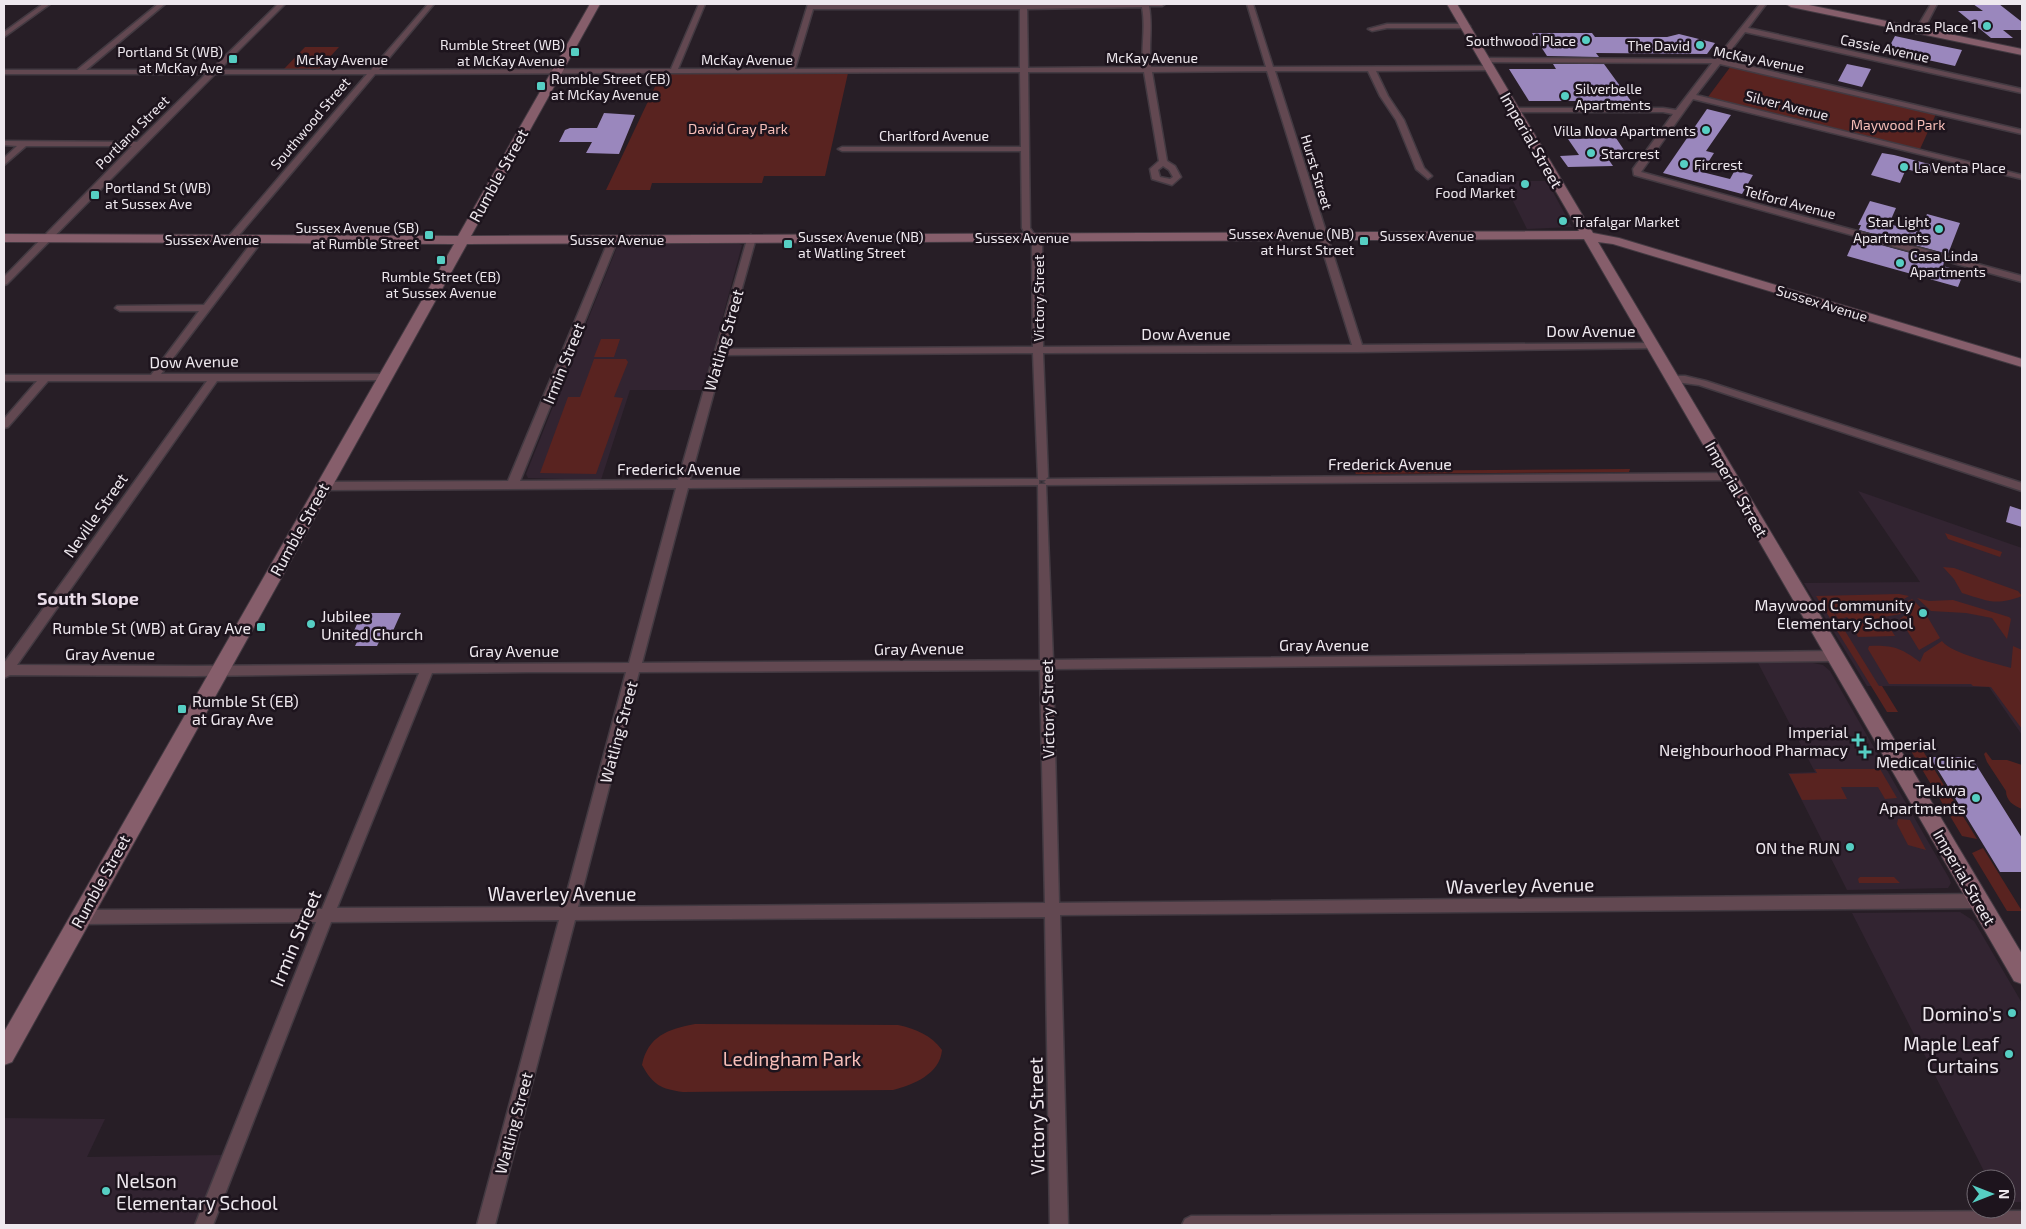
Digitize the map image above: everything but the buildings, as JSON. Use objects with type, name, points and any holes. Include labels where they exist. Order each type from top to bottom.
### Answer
[{"type":"street","points":[[4,35],[47,4]]},
{"type":"street","points":[[80,71],[162,4]]},
{"type":"street","name":"Portland Street","points":[[4,282],[139,144],[282,4]]},
{"type":"street","name":"Southwood Street","points":[[231,239],[431,4]]},
{"type":"street","name":"Rumble Street","points":[[4,1054],[595,4]]},
{"type":"street","points":[[674,71],[702,4]]},
{"type":"street","points":[[1145,4],[1148,20],[1145,45],[1163,162]]},
{"type":"street","points":[[791,71],[810,6],[1162,4]]},
{"type":"street","name":"Hurst Street","points":[[1250,4],[1358,349]]},
{"type":"street","name":"Imperial Street","points":[[1452,4],[2022,974]]},
{"type":"street","points":[[1515,110],[1660,110],[1678,113],[1763,4]]},
{"type":"street","points":[[1791,4],[2019,53]]},
{"type":"street","points":[[1919,31],[1934,4]]},
{"type":"street","name":"Victory Street","points":[[1023,5],[1026,228],[1038,245],[1038,350],[1053,909],[1059,1225]]},
{"type":"street","points":[[1372,29],[1387,26],[1466,26]]},
{"type":"street","name":"Cassie Avenue","points":[[1742,29],[2022,91]]},
{"type":"street","name":"McKay Avenue","points":[[4,72],[1372,69],[1487,64],[1718,61],[2022,132]]},
{"type":"street","points":[[1372,69],[1382,91],[1400,120],[1420,168],[1428,176]]},
{"type":"street","name":"Silver Avenue","points":[[1691,96],[2022,177]]},
{"type":"street","name":"Telford Avenue","points":[[1678,113],[1637,173],[2022,279]]},
{"type":"street","points":[[4,143],[139,144]]},
{"type":"street","points":[[4,162],[24,144]]},
{"type":"street","name":"Charlford Avenue","points":[[842,149],[1025,149]]},
{"type":"street","name":"Sussex Avenue","points":[[4,238],[461,240],[1576,234],[1615,240],[2022,363]]},
{"type":"street","name":"Watling Street","points":[[486,1225],[683,484],[751,238]]},
{"type":"street","points":[[154,378],[260,239]]},
{"type":"street","name":"Irmin Street","points":[[512,486],[613,239]]},
{"type":"street","points":[[120,308],[208,308]]},
{"type":"street","name":"Dow Avenue","points":[[719,352],[1653,346]]},
{"type":"street","name":"Neville Street","points":[[4,671],[215,376]]},
{"type":"street","name":"Dow Avenue","points":[[4,378],[385,377]]},
{"type":"street","points":[[4,425],[44,378]]},
{"type":"street","points":[[1672,379],[1702,382],[2022,487]]},
{"type":"street","name":"Frederick Avenue","points":[[323,486],[1730,477]]},
{"type":"street","name":"Gray Avenue","points":[[4,671],[219,671],[1835,656]]},
{"type":"street","name":"Irmin Street","points":[[204,1225],[327,914],[428,668]]},
{"type":"street","name":"Waverley Avenue","points":[[80,917],[1980,901]]},
{"type":"street","points":[[1191,1225],[2022,1220]]},
{"type":"shaded area","points":[[1493,181],[1547,181],[1572,227],[1527,229],[1510,195],[1501,195]]},
{"type":"shaded area","points":[[625,243],[737,243],[742,245],[703,390],[630,390],[601,480],[528,478],[526,474],[617,247]]},
{"type":"shaded area","name":"Maywood Community Elementary School","points":[[1858,491],[2022,548],[2022,735],[1989,687],[1867,686],[1804,583],[1920,582]]},
{"type":"shaded area","points":[[1758,663],[1813,663],[1823,665],[1830,671],[1949,878],[1951,883],[1948,888],[1847,890],[1788,773],[1815,772]]},
{"type":"shaded area","points":[[1960,912],[1974,921],[2022,1003],[2022,1202],[2016,1202],[2016,1169],[1983,1169],[1852,913]]},
{"type":"shaded area","name":"Nelson Elementary School","points":[[4,1118],[105,1119],[87,1157],[222,1155],[195,1225],[4,1225]]},
{"type":"green space","points":[[305,47],[339,47],[319,69],[284,69]]},
{"type":"green space","name":"Maywood Park","points":[[1731,66],[1936,114],[1920,149],[1708,97]]},
{"type":"green space","name":"David Gray Park","points":[[848,73],[825,176],[764,176],[762,183],[652,183],[650,190],[606,190],[661,74]]},
{"type":"green space","points":[[601,339],[620,339],[614,357],[594,357]]},
{"type":"green space","points":[[594,359],[626,359],[628,362],[614,397],[623,398],[596,474],[540,473],[568,397],[580,397]]},
{"type":"green space","points":[[1630,469],[1629,472],[1356,474],[1354,471]]},
{"type":"green space","points":[[1945,533],[2002,552],[2000,557],[1948,539]]},
{"type":"green space","points":[[1943,567],[1954,568],[2018,591],[2022,596],[1998,602],[1962,593],[1954,579]]},
{"type":"green space","points":[[1899,594],[1909,596],[1899,602],[1901,614],[1883,617],[1895,636],[1858,637],[1847,617],[1839,620],[1831,608],[1839,622],[1835,626],[1816,596]]},
{"type":"green space","points":[[1917,598],[1929,601],[1953,600],[2009,617],[2011,619],[2007,639],[1992,618],[1966,613],[1931,611]]},
{"type":"green space","points":[[1912,599],[1924,611],[1940,638],[1919,650],[1900,619],[1905,615],[1903,604]]},
{"type":"green space","points":[[1842,626],[1879,686],[1882,686],[1898,712],[1887,712],[1836,629]]},
{"type":"green space","points":[[1942,641],[1947,646],[1964,654],[2011,668],[2013,646],[2022,650],[2022,729],[1991,687],[1973,686],[1971,684],[1889,684],[1868,649],[1869,646],[1891,647],[1907,653],[1920,662],[1924,653]]},
{"type":"green space","points":[[1911,751],[1923,751],[1977,839],[1962,836]]},
{"type":"green space","points":[[1986,752],[1992,760],[2007,760],[2022,765],[2022,809],[2013,805],[2009,800],[2006,791],[1987,762],[1984,754]]},
{"type":"green space","points":[[1815,769],[1880,769],[1897,798],[1885,799],[1878,787],[1841,787],[1847,799],[1802,800],[1789,774],[1817,773]]},
{"type":"green space","points":[[1898,819],[1910,820],[1926,850],[1908,845],[1897,824]]},
{"type":"green space","points":[[1983,848],[2022,911],[2007,911],[1972,853]]},
{"type":"green space","points":[[1860,877],[1894,877],[1900,883],[1859,883],[1858,879]]},
{"type":"green space","name":"Ledingham Park","points":[[695,1024],[898,1025],[923,1033],[942,1050],[936,1066],[931,1072],[909,1085],[893,1090],[683,1092],[658,1085],[642,1065],[649,1047],[661,1036],[676,1028]]},
{"type":"place","name":"Andras Place 1","points":[[1987,26]]},
{"type":"place","name":"Southwood Place","points":[[1586,40]]},
{"type":"place","name":"The David","points":[[1700,45]]},
{"type":"place","name":"Rumble Street (WB) at McKay Avenue","points":[[575,52]]},
{"type":"place","name":"Portland St (WB) at McKay Ave","points":[[233,59]]},
{"type":"place","name":"Rumble Street (EB) at McKay Avenue","points":[[541,86]]},
{"type":"place","name":"Silverbelle Apartments","points":[[1565,96]]},
{"type":"place","name":"Villa Nova Apartments","points":[[1706,130]]},
{"type":"place","name":"Starcrest","points":[[1591,153]]},
{"type":"place","name":"Fircrest","points":[[1684,164]]},
{"type":"place","name":"La Venta Place","points":[[1904,167]]},
{"type":"place","name":"Canadian Food Market","points":[[1525,184]]},
{"type":"place","name":"Portland St (WB) at Sussex Ave","points":[[95,195]]},
{"type":"place","name":"Trafalgar Market","points":[[1563,221]]},
{"type":"place","name":"Star Light Apartments","points":[[1939,229]]},
{"type":"place","name":"Sussex Avenue (SB) at Rumble Street","points":[[429,235]]},
{"type":"place","name":"Sussex Avenue (NB) at Hurst Street","points":[[1364,241]]},
{"type":"place","name":"Sussex Avenue (NB) at Watling Street","points":[[788,244]]},
{"type":"place","name":"Rumble Street (EB) at Sussex Avenue","points":[[441,260]]},
{"type":"place","name":"Casa Linda Apartments","points":[[1900,263]]},
{"type":"place","name":"Maywood Community Elementary School","points":[[1923,613]]},
{"type":"place","name":"Jubilee United Church","points":[[311,624]]},
{"type":"place","name":"Rumble St (WB) at Gray Ave","points":[[261,627]]},
{"type":"place","name":"Rumble St (EB) at Gray Ave","points":[[182,709]]},
{"type":"place","name":"Imperial Neighbourhood Pharmacy","points":[[1858,740]]},
{"type":"place","name":"Imperial Medical Clinic","points":[[1865,752]]},
{"type":"place","name":"Telkwa Apartments","points":[[1976,798]]},
{"type":"place","name":"ON the RUN","points":[[1850,847]]},
{"type":"place","name":"Domino's","points":[[2012,1013]]},
{"type":"place","name":"Maple Leaf Curtains","points":[[2009,1054]]},
{"type":"place","name":"Nelson Elementary School","points":[[106,1191]]},
{"type":"district","name":"South Slope","points":[[88,598]]}]
